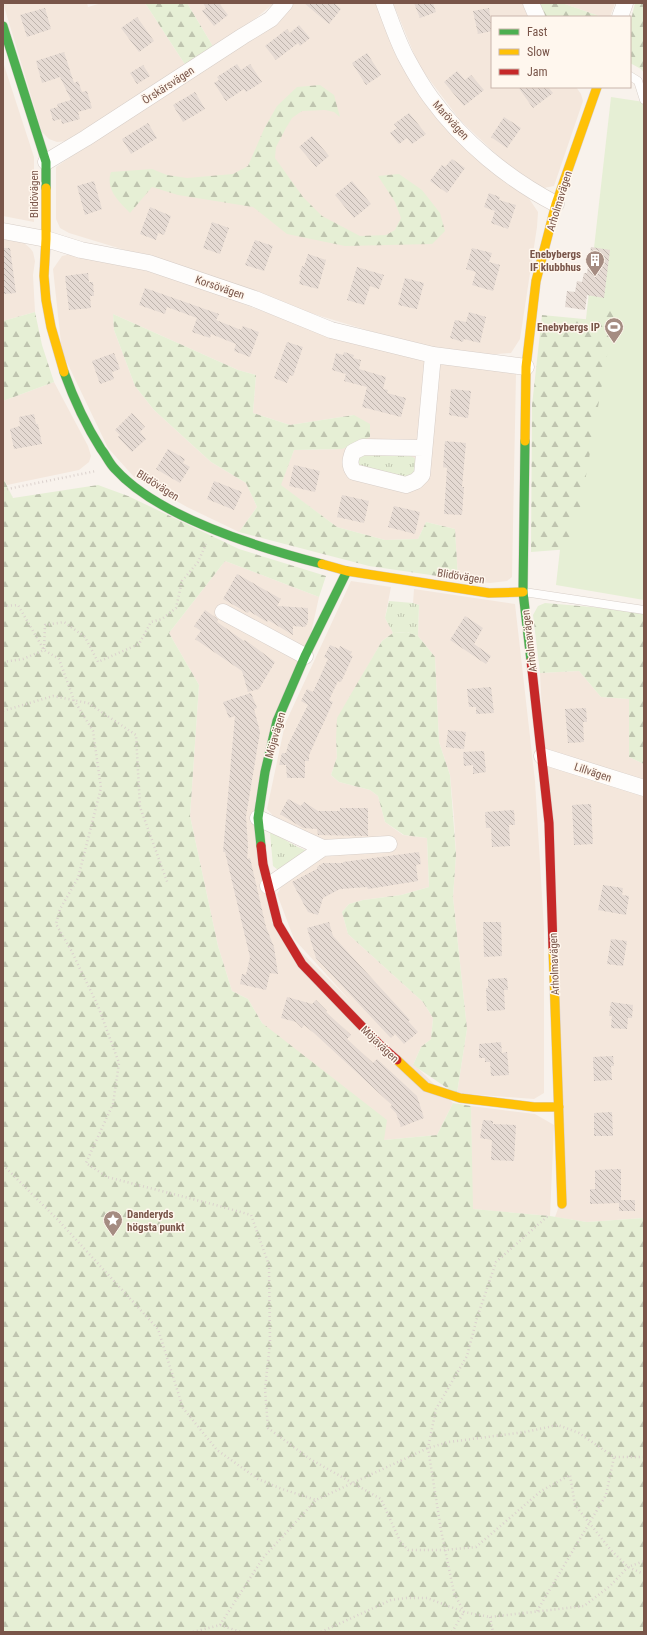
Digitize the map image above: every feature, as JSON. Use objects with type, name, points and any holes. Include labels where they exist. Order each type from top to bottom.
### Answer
[{"type":"street","name":"Örskärsvägen","points":[[46,162],[86,138],[243,36],[271,20],[285,3]]},
{"type":"street","name":"Marövägen","points":[[384,3],[405,55],[431,98],[456,127],[493,162],[531,191],[556,204]]},
{"type":"street","points":[[531,3],[537,16]]},
{"type":"street","points":[[620,16],[625,3]]},
{"type":"street","name":"Blidövägen","points":[[3,26],[46,162],[46,239],[44,276],[46,300],[59,359],[77,407],[88,430],[114,468],[131,484],[160,503],[213,528],[298,558],[347,571],[489,593],[523,592]]},
{"type":"street","name":"Arholmavägen","points":[[562,1204],[549,824],[523,592],[526,367],[536,281],[556,204],[592,90]]},
{"type":"street","name":"Korsövägen","points":[[3,231],[46,239],[81,250],[149,263],[255,299],[331,330],[433,356],[526,367]]},
{"type":"street","points":[[424,448],[433,356]]},
{"type":"street","name":"Möjavägen","points":[[347,571],[305,656],[277,721],[264,772],[258,818],[263,864],[278,924],[302,964],[379,1044],[426,1087],[460,1098],[534,1107],[559,1108]]},
{"type":"street","points":[[223,612],[305,656]]},
{"type":"street","name":"Lillvägen","points":[[542,756],[644,788]]},
{"type":"street","points":[[258,818],[323,848],[389,844]]},
{"type":"street","points":[[268,886],[323,848]]},
{"type":"lane","points":[[631,76],[638,80],[644,100]]},
{"type":"lane","name":"Blidövägen","points":[[523,592],[644,610]]},
{"type":"path","points":[[3,490],[114,468]]},
{"type":"path","points":[[44,650],[44,625],[64,622],[85,637],[98,662],[139,644],[151,622],[162,618],[176,608],[182,581],[198,562],[213,528]]},
{"type":"path","points":[[3,606],[18,605],[44,650],[59,659],[74,700],[93,731],[101,788],[78,878],[60,909],[56,924],[71,950],[98,1006],[119,1063],[113,1104],[86,1163],[107,1177],[251,1215],[269,1265],[270,1343],[265,1389],[268,1428],[310,1458],[381,1499],[400,1541],[408,1550],[445,1550],[476,1547],[540,1491],[570,1475],[575,1505],[589,1524],[610,1549],[628,1567],[644,1574]]},
{"type":"path","points":[[3,662],[23,660],[44,650]]},
{"type":"path","points":[[3,711],[53,696],[88,703],[136,735],[140,807],[168,884]]},
{"type":"path","points":[[3,1165],[58,1220],[158,1330],[183,1408],[217,1450],[258,1479],[282,1490],[316,1500]]},
{"type":"path","points":[[464,1612],[454,1592],[445,1550],[428,1448],[436,1409],[467,1356],[477,1318],[496,1262],[562,1204]]},
{"type":"path","points":[[220,1625],[263,1558],[316,1500],[428,1448],[449,1442],[525,1432],[558,1425],[579,1433],[614,1457],[644,1457]]},
{"type":"path","points":[[537,1612],[606,1496],[614,1457]]},
{"type":"path","points":[[321,1632],[391,1600],[406,1598],[427,1598],[464,1612],[490,1618],[584,1606],[610,1586],[628,1567],[644,1560]]},
{"type":"path","points":[[452,1632],[464,1612]]},
{"type":"path","points":[[490,1618],[493,1632]]},
{"type":"path","points":[[193,1632],[220,1625],[241,1632]]},
{"type":"path","points":[[280,1632],[289,1632]]},
{"type":"shaded area","points":[[3,3],[87,3],[88,7],[102,3],[145,3],[186,66],[68,141],[57,142],[49,139],[42,132]]},
{"type":"shaded area","points":[[187,3],[274,3],[238,33],[214,48]]},
{"type":"shaded area","points":[[291,3],[377,3],[406,71],[526,194],[538,212],[520,339],[511,353],[484,355],[413,344],[284,305],[164,262],[69,233],[60,228],[56,219],[56,167],[133,114],[262,33]]},
{"type":"shaded area","points":[[393,3],[525,3],[528,16],[491,16],[491,88],[577,88],[581,94],[583,101],[554,186],[544,188],[517,174],[460,120],[419,66]]},
{"type":"shaded area","points":[[562,3],[615,3],[610,16],[599,16]]},
{"type":"shaded area","points":[[3,62],[34,157],[34,222],[3,216]]},
{"type":"shaded area","points":[[3,239],[24,243],[33,252],[35,261],[33,275],[35,312],[3,321]]},
{"type":"shaded area","points":[[76,253],[141,269],[204,289],[302,326],[362,345],[440,365],[455,364],[516,374],[512,577],[507,581],[490,583],[458,579],[455,529],[426,522],[418,539],[385,540],[337,527],[280,485],[294,450],[342,449],[354,415],[290,425],[253,413],[256,375],[238,370],[113,314],[114,330],[135,386],[154,410],[211,462],[246,483],[257,507],[239,532],[187,507],[134,477],[108,448],[62,352],[53,269],[62,256]]},
{"type":"shaded area","points":[[54,382],[88,446],[91,456],[89,462],[79,470],[7,485],[3,478],[3,401]]},
{"type":"shaded area","points":[[225,561],[319,597],[311,633],[255,801],[272,923],[453,1103],[437,1135],[384,1140],[262,1023],[248,999],[232,991],[218,946],[190,816],[199,685],[169,633]]},
{"type":"shaded area","points":[[351,581],[391,587],[385,618],[393,633],[382,641],[361,678],[336,739],[337,757],[331,775],[339,782],[370,790],[378,796],[385,822],[403,835],[427,838],[429,887],[401,895],[363,900],[349,904],[342,912],[348,934],[423,1002],[433,1018],[431,1039],[421,1047],[413,1065],[388,1042],[294,939],[277,894],[286,879],[322,857],[392,849],[317,840],[285,829],[267,809],[285,724]]},
{"type":"shaded area","points":[[414,589],[515,604],[535,781],[544,929],[544,1093],[534,1099],[457,1093],[467,1029],[453,897],[456,855],[454,817],[450,775],[439,742],[435,657],[418,636],[419,605],[413,603]]},
{"type":"shaded area","points":[[579,671],[601,697],[630,699],[629,757],[644,764],[644,1218],[587,1222],[555,1217],[566,1187],[540,673]]},
{"type":"shaded area","points":[[471,1106],[535,1114],[554,1125],[550,1216],[472,1209]]},
{"type":"green space","points":[[145,3],[187,3],[214,48],[186,66]]},
{"type":"green space","points":[[536,3],[562,3],[599,16],[542,16]]},
{"type":"green space","points":[[635,3],[644,3],[644,73],[641,69],[631,64],[631,20]]},
{"type":"green space","points":[[320,85],[334,95],[340,117],[334,112],[325,110],[302,111],[292,118],[286,128],[276,147],[275,158],[303,197],[322,216],[360,236],[386,235],[395,230],[401,218],[395,202],[378,176],[399,174],[422,190],[440,213],[445,231],[432,244],[345,246],[287,234],[253,207],[178,195],[152,187],[130,213],[111,190],[111,172],[152,169],[167,175],[187,178],[233,174],[248,166],[264,129],[277,106],[297,87]]},
{"type":"green space","name":"Enebybergs IP","points":[[611,97],[644,102],[644,600],[556,585]]},
{"type":"green space","points":[[605,306],[615,310],[580,510],[577,515],[569,519],[568,527],[572,536],[570,549],[531,552],[532,405],[542,315],[594,320]]},
{"type":"green space","points":[[35,312],[42,345],[54,382],[3,401],[3,321]]},
{"type":"green space","points":[[113,314],[238,370],[256,375],[253,413],[290,425],[354,415],[370,424],[370,437],[342,449],[294,450],[281,485],[337,527],[385,540],[418,539],[426,522],[455,529],[458,579],[369,566],[239,532],[257,507],[246,483],[211,462],[154,410],[135,386],[114,330]]},
{"type":"green space","points":[[365,453],[406,453],[416,459],[417,472],[408,478],[358,468],[358,458]]},
{"type":"green space","points":[[3,478],[13,498],[98,485],[128,496],[239,549],[326,576],[319,597],[225,561],[169,633],[199,685],[190,816],[218,946],[232,991],[248,999],[262,1023],[387,1120],[384,1140],[437,1135],[453,1103],[471,1106],[473,1209],[550,1216],[587,1222],[644,1218],[644,1632],[3,1632]]},
{"type":"green space","points":[[389,601],[419,605],[418,636],[407,632],[393,633],[385,618]]},
{"type":"green space","points":[[545,603],[615,609],[644,614],[644,764],[629,757],[629,699],[601,697],[579,671],[540,673],[533,615],[538,606]]},
{"type":"green space","points":[[407,632],[418,636],[435,657],[439,742],[450,775],[456,855],[453,897],[467,1029],[457,1093],[450,1090],[413,1065],[421,1047],[431,1039],[433,1018],[423,1002],[348,934],[342,912],[349,904],[363,900],[401,895],[429,887],[427,838],[404,835],[385,822],[378,796],[370,790],[339,782],[331,775],[337,757],[337,718],[382,641],[393,633]]},
{"type":"green space","points":[[276,832],[286,841],[307,851],[278,870],[273,866],[270,833]]},
{"type":"building","points":[[203,3],[219,3],[228,15],[214,26],[202,11],[206,8]]},
{"type":"building","points":[[304,3],[334,3],[341,9],[329,24]]},
{"type":"building","points":[[414,3],[433,3],[436,12],[420,18]]},
{"type":"building","points":[[45,8],[51,29],[27,37],[20,15]]},
{"type":"building","points":[[489,8],[491,31],[478,34],[473,11]]},
{"type":"building","points":[[137,17],[154,41],[139,52],[121,28]]},
{"type":"building","points":[[299,25],[310,38],[300,46],[298,43],[276,60],[265,46],[287,29],[290,33]]},
{"type":"building","points":[[64,52],[74,83],[78,81],[82,92],[87,91],[92,108],[78,112],[80,119],[62,124],[61,119],[53,121],[50,109],[58,107],[57,104],[71,100],[60,77],[42,83],[36,61]]},
{"type":"building","points":[[367,53],[381,75],[366,85],[352,63]]},
{"type":"building","points":[[237,64],[241,70],[250,64],[262,82],[246,92],[244,89],[226,101],[214,83],[219,80],[217,77]]},
{"type":"building","points":[[143,65],[150,76],[137,84],[130,73]]},
{"type":"building","points":[[457,71],[465,80],[471,75],[484,90],[464,106],[444,82]]},
{"type":"building","points":[[519,88],[549,88],[553,93],[533,108]]},
{"type":"building","points":[[195,92],[205,109],[183,122],[173,105]]},
{"type":"building","points":[[409,113],[426,134],[412,144],[407,138],[399,144],[390,133],[397,128],[394,124]]},
{"type":"building","points":[[504,117],[521,128],[507,148],[491,137]]},
{"type":"building","points":[[148,123],[157,138],[131,154],[122,139]]},
{"type":"building","points":[[312,136],[329,156],[316,167],[299,147]]},
{"type":"building","points":[[452,159],[465,168],[447,193],[430,181],[442,165],[445,167]]},
{"type":"building","points":[[94,181],[102,209],[85,215],[77,186]]},
{"type":"building","points":[[352,181],[371,204],[354,218],[335,195]]},
{"type":"building","points":[[489,193],[500,197],[499,200],[516,205],[508,229],[491,223],[495,211],[484,207]]},
{"type":"building","points":[[150,207],[171,216],[164,235],[158,233],[156,240],[140,234]]},
{"type":"building","points":[[212,222],[229,228],[220,254],[203,248]]},
{"type":"building","points":[[255,240],[273,246],[264,271],[245,265]]},
{"type":"building","name":"Enebybergs IF klubbhus","points":[[591,247],[610,250],[604,298],[587,295],[585,310],[565,307],[567,291],[575,292],[577,281],[582,282],[584,273],[587,273]]},
{"type":"building","points":[[3,248],[10,248],[16,293],[3,294]]},
{"type":"building","points":[[472,248],[492,253],[489,262],[500,265],[493,291],[472,285],[476,272],[466,269]]},
{"type":"building","points":[[308,254],[326,260],[318,289],[299,284],[302,266],[304,267]]},
{"type":"building","points":[[357,267],[384,275],[379,289],[370,286],[364,305],[347,300]]},
{"type":"building","points":[[88,273],[89,282],[93,282],[94,296],[90,296],[91,308],[69,310],[65,276]]},
{"type":"building","points":[[405,278],[424,283],[417,309],[398,305]]},
{"type":"building","points":[[145,288],[219,314],[216,320],[241,330],[243,326],[259,332],[250,357],[234,351],[236,344],[211,334],[210,338],[192,332],[197,318],[167,307],[165,314],[139,305]]},
{"type":"building","points":[[469,312],[486,317],[480,343],[464,339],[463,342],[450,338],[455,320],[466,322]]},
{"type":"building","points":[[287,342],[303,347],[293,376],[290,375],[287,383],[274,378]]},
{"type":"building","points":[[344,352],[354,355],[353,358],[361,360],[359,369],[386,377],[383,389],[388,390],[387,393],[406,398],[401,417],[362,407],[367,387],[344,381],[346,374],[332,370],[336,353],[343,355]]},
{"type":"building","points":[[114,353],[120,369],[112,372],[114,379],[100,384],[92,361]]},
{"type":"building","points":[[451,389],[471,391],[468,418],[449,415]]},
{"type":"building","points":[[132,413],[145,427],[140,432],[146,439],[132,452],[118,437],[120,435],[115,430]]},
{"type":"building","points":[[34,414],[36,424],[38,424],[42,444],[14,449],[10,429],[20,426],[19,417]]},
{"type":"building","points":[[445,441],[466,443],[462,487],[464,487],[462,515],[444,514],[447,468],[443,467]]},
{"type":"building","points":[[168,449],[185,459],[183,463],[190,467],[180,483],[156,469]]},
{"type":"building","points":[[294,465],[320,471],[315,492],[289,486]]},
{"type":"building","points":[[214,481],[242,492],[234,510],[207,499]]},
{"type":"building","points":[[342,495],[369,501],[364,523],[337,517]]},
{"type":"building","points":[[394,506],[420,512],[415,534],[388,527]]},
{"type":"building","points":[[237,574],[281,599],[277,606],[308,608],[308,622],[305,627],[293,626],[293,635],[268,620],[267,622],[249,611],[248,613],[223,599]]},
{"type":"building","points":[[205,610],[218,620],[217,622],[275,662],[259,689],[248,692],[242,671],[195,639],[201,631],[194,626]]},
{"type":"building","points":[[465,616],[483,628],[474,644],[491,656],[486,664],[450,640]]},
{"type":"building","points":[[330,645],[339,649],[340,646],[352,652],[350,655],[353,656],[341,682],[338,681],[329,700],[333,702],[309,755],[309,761],[305,761],[305,778],[287,778],[286,765],[279,765],[282,753],[286,753],[288,745],[308,705],[301,701],[307,689],[313,692],[328,659],[324,657]]},
{"type":"building","points":[[491,687],[494,713],[476,714],[476,707],[469,707],[467,689]]},
{"type":"building","points":[[251,693],[257,708],[254,709],[260,732],[246,816],[248,847],[247,859],[250,858],[266,927],[274,947],[278,974],[270,973],[266,990],[240,984],[242,974],[246,975],[250,957],[225,852],[223,852],[235,716],[229,718],[223,702]]},
{"type":"building","points":[[586,708],[587,722],[583,722],[584,742],[568,743],[565,709]]},
{"type":"building","points":[[448,730],[466,732],[464,749],[446,747]]},
{"type":"building","points":[[484,751],[486,772],[473,774],[473,765],[464,766],[463,752]]},
{"type":"building","points":[[288,799],[301,806],[304,802],[318,811],[340,811],[340,808],[368,808],[368,836],[318,835],[317,829],[303,828],[280,814]]},
{"type":"building","points":[[591,804],[593,844],[574,845],[572,805]]},
{"type":"building","points":[[514,810],[515,825],[509,825],[510,846],[492,847],[491,828],[486,828],[485,812]]},
{"type":"building","points":[[419,852],[421,864],[416,865],[418,881],[368,889],[367,887],[340,889],[323,898],[318,915],[308,912],[292,882],[317,869],[317,867],[323,863],[343,863]]},
{"type":"building","points":[[603,885],[623,888],[622,895],[629,896],[626,915],[598,910]]},
{"type":"building","points":[[329,922],[333,936],[410,1020],[408,1021],[418,1032],[404,1044],[395,1034],[391,1038],[316,958],[307,928]]},
{"type":"building","points":[[483,922],[501,922],[502,956],[484,957]]},
{"type":"building","points":[[611,939],[627,941],[623,966],[607,964]]},
{"type":"building","points":[[507,978],[508,990],[504,990],[505,1010],[487,1011],[486,988],[488,988],[488,979]]},
{"type":"building","points":[[287,997],[312,1004],[316,1000],[327,1011],[326,1012],[351,1035],[347,1039],[373,1063],[377,1059],[417,1096],[424,1118],[401,1127],[396,1113],[390,1107],[392,1105],[314,1033],[304,1025],[302,1028],[296,1022],[281,1018]]},
{"type":"building","points":[[611,1002],[633,1005],[632,1018],[628,1018],[627,1029],[611,1028],[612,1016],[609,1016]]},
{"type":"building","points":[[501,1042],[502,1053],[507,1052],[509,1075],[491,1076],[490,1062],[485,1062],[485,1058],[479,1058],[479,1044]]},
{"type":"building","points":[[613,1056],[614,1066],[611,1066],[612,1080],[594,1081],[593,1057]]},
{"type":"building","points":[[612,1112],[613,1136],[594,1136],[594,1113]]},
{"type":"building","points":[[483,1120],[493,1121],[493,1124],[516,1125],[514,1161],[491,1160],[492,1140],[480,1138]]},
{"type":"building","points":[[621,1169],[621,1200],[635,1200],[635,1211],[619,1211],[619,1203],[590,1204],[590,1189],[595,1189],[595,1170]]},
{"type":"traffic: fast","points":[[3,26],[46,162],[46,188]]},
{"type":"traffic: fast","points":[[64,372],[80,412],[95,440],[113,467],[134,486],[157,502],[183,516],[211,528],[241,540],[322,564]]},
{"type":"traffic: fast","points":[[525,441],[523,592],[531,661]]},
{"type":"traffic: fast","points":[[261,846],[258,818],[265,772],[277,721],[305,656],[347,571]]},
{"type":"traffic: slow","points":[[525,441],[526,367],[536,281],[556,204],[597,88]]},
{"type":"traffic: slow","points":[[46,188],[44,276],[46,300],[51,327],[64,372]]},
{"type":"traffic: slow","points":[[322,564],[347,571],[489,593],[523,592]]},
{"type":"traffic: slow","points":[[553,948],[562,1204]]},
{"type":"traffic: slow","points":[[397,1060],[426,1087],[460,1098],[534,1107],[559,1107]]},
{"type":"traffic: jam","points":[[531,661],[549,823],[553,948]]},
{"type":"traffic: jam","points":[[261,846],[263,864],[278,924],[302,964],[379,1044],[397,1060]]},
{"type":"place","name":"Enebybergs IF klubbhus","points":[[595,277]]},
{"type":"place","name":"Enebybergs IP","points":[[614,344]]},
{"type":"place","name":"Danderyds högsta punkt","points":[[113,1237]]}]
